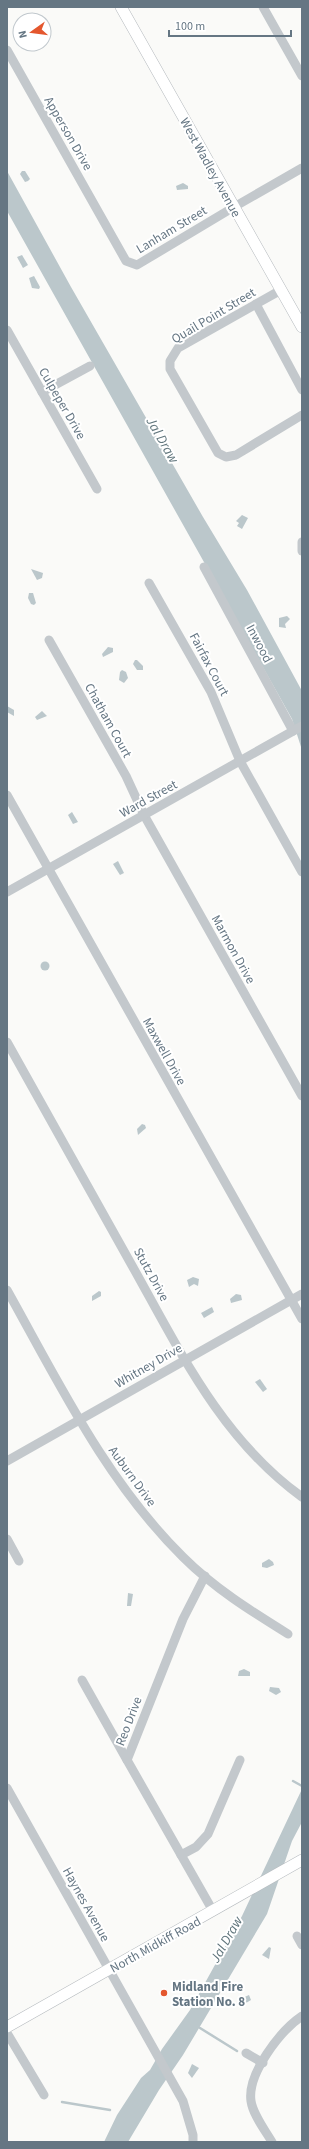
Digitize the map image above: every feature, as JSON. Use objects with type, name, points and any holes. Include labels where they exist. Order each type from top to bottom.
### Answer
[{"type":"main road","name":"West Wadley Avenue","points":[[121,7],[302,327]]},
{"type":"main road","name":"North Midkiff Road","points":[[7,2027],[300,1862]]},
{"type":"street","points":[[263,7],[302,76]]},
{"type":"street","name":"Apperson Drive","points":[[7,50],[109,229]]},
{"type":"street","name":"Lanham Street","points":[[109,229],[126,261],[137,265],[302,168]]},
{"type":"street","name":"Quail Point Street","points":[[281,290],[178,348],[170,361],[170,370],[218,453],[226,457],[236,455],[302,416]]},
{"type":"street","points":[[256,304],[302,390]]},
{"type":"street","name":"Culpeper Drive","points":[[7,331],[97,488]]},
{"type":"street","points":[[42,392],[90,366]]},
{"type":"street","points":[[302,542],[302,551]]},
{"type":"street","name":"Inwood","points":[[204,566],[293,731]]},
{"type":"street","name":"Fairfax Court","points":[[149,583],[211,692],[240,761],[302,872]]},
{"type":"street","name":"Chatham Court","points":[[49,640],[126,776],[144,815]]},
{"type":"street","name":"Ward Street","points":[[7,892],[302,726]]},
{"type":"street","name":"Maxwell Drive","points":[[7,795],[302,1319]]},
{"type":"street","name":"Marmon Drive","points":[[144,815],[302,1096]]},
{"type":"street","name":"Stutz Drive","points":[[7,1042],[185,1359],[219,1415],[255,1458],[283,1483],[302,1496]]},
{"type":"street","name":"Auburn Drive","points":[[7,1290],[79,1419],[110,1470],[133,1502],[183,1557],[205,1576],[243,1606],[288,1634]]},
{"type":"street","name":"Whitney Drive","points":[[7,1461],[302,1294]]},
{"type":"street","points":[[7,1539],[19,1561]]},
{"type":"street","name":"Reo Drive","points":[[205,1576],[183,1619],[127,1760],[213,1911]]},
{"type":"street","points":[[82,1680],[127,1760]]},
{"type":"street","points":[[181,1855],[196,1847],[208,1834],[240,1760]]},
{"type":"street","name":"Haynes Avenue","points":[[7,1788],[183,2102],[193,2135],[192,2142]]},
{"type":"street","points":[[297,1936],[302,1945]]},
{"type":"street","points":[[272,2142],[251,2102],[250,2089],[253,2080],[276,2041],[302,2016]]},
{"type":"street","points":[[7,2033],[44,2096]]},
{"type":"street","points":[[246,2054],[263,2063]]},
{"type":"shaded area","points":[[7,171],[71,287],[203,517],[247,590],[302,691],[302,750],[292,719],[7,211]]},
{"type":"shaded area","points":[[22,171],[25,171],[30,179],[28,181],[25,182],[20,174]]},
{"type":"shaded area","points":[[183,183],[188,186],[188,189],[177,190],[176,186]]},
{"type":"shaded area","points":[[22,255],[28,265],[23,268],[17,257]]},
{"type":"shaded area","points":[[34,276],[40,287],[39,289],[32,288],[29,278]]},
{"type":"shaded area","points":[[242,515],[248,518],[242,529],[237,526],[239,523],[236,521]]},
{"type":"shaded area","points":[[31,569],[43,573],[42,578],[37,580]]},
{"type":"shaded area","points":[[29,593],[33,593],[36,603],[34,605],[31,604],[28,598]]},
{"type":"shaded area","points":[[287,616],[290,619],[285,624],[286,628],[279,627],[279,618]]},
{"type":"shaded area","points":[[108,647],[113,648],[113,652],[103,657],[102,654]]},
{"type":"shaded area","points":[[135,660],[143,666],[143,670],[137,670],[133,664]]},
{"type":"shaded area","points":[[122,670],[126,672],[128,678],[124,683],[119,680],[120,672]]},
{"type":"shaded area","points":[[7,706],[14,710],[14,716],[7,712]]},
{"type":"shaded area","points":[[42,711],[47,716],[37,720],[35,717]]},
{"type":"shaded area","points":[[72,812],[78,822],[73,824],[68,815]]},
{"type":"shaded area","points":[[118,861],[124,873],[120,875],[113,864]]},
{"type":"shaded area","points":[[45,961],[50,966],[45,971],[40,966]]},
{"type":"shaded area","points":[[142,1124],[145,1125],[146,1128],[138,1135],[137,1129]]},
{"type":"shaded area","points":[[193,1277],[199,1279],[198,1286],[194,1284],[189,1287],[187,1280]]},
{"type":"shaded area","points":[[99,1291],[101,1292],[101,1296],[92,1301],[92,1296]]},
{"type":"shaded area","points":[[236,1294],[241,1295],[242,1300],[231,1303],[230,1299]]},
{"type":"shaded area","points":[[212,1307],[214,1312],[204,1318],[201,1313]]},
{"type":"shaded area","points":[[260,1379],[267,1389],[263,1392],[255,1382]]},
{"type":"shaded area","points":[[269,1559],[274,1565],[267,1568],[262,1567],[262,1563]]},
{"type":"shaded area","points":[[128,1593],[133,1594],[131,1606],[127,1606]]},
{"type":"shaded area","points":[[244,1669],[250,1672],[250,1676],[238,1676],[239,1671]]},
{"type":"shaded area","points":[[270,1687],[279,1688],[281,1692],[276,1695],[269,1691]]},
{"type":"shaded area","points":[[302,1789],[302,1822],[292,1841],[267,1914],[183,2055],[159,2090],[128,2142],[104,2142],[117,2115],[141,2078],[150,2070],[162,2049],[190,2010],[242,1916]]},
{"type":"shaded area","points":[[269,1947],[271,1948],[269,1959],[262,1955]]},
{"type":"shaded area","points":[[249,1995],[251,2000],[246,2003],[246,2006],[244,2004],[241,2006],[238,2000]]},
{"type":"shaded area","points":[[192,2064],[199,2068],[192,2078],[188,2073]]},
{"type":"waterway","points":[[293,1781],[302,1786]]},
{"type":"waterway","points":[[200,2028],[237,2051]]},
{"type":"waterway","points":[[62,2102],[110,2110]]},
{"type":"place","name":"Midland Fire Station No. 8","points":[[164,1993]]},
{"type":"water label","name":"Jal Draw","points":[[163,440]]},
{"type":"water label","name":"Jal Draw","points":[[226,1939]]}]
